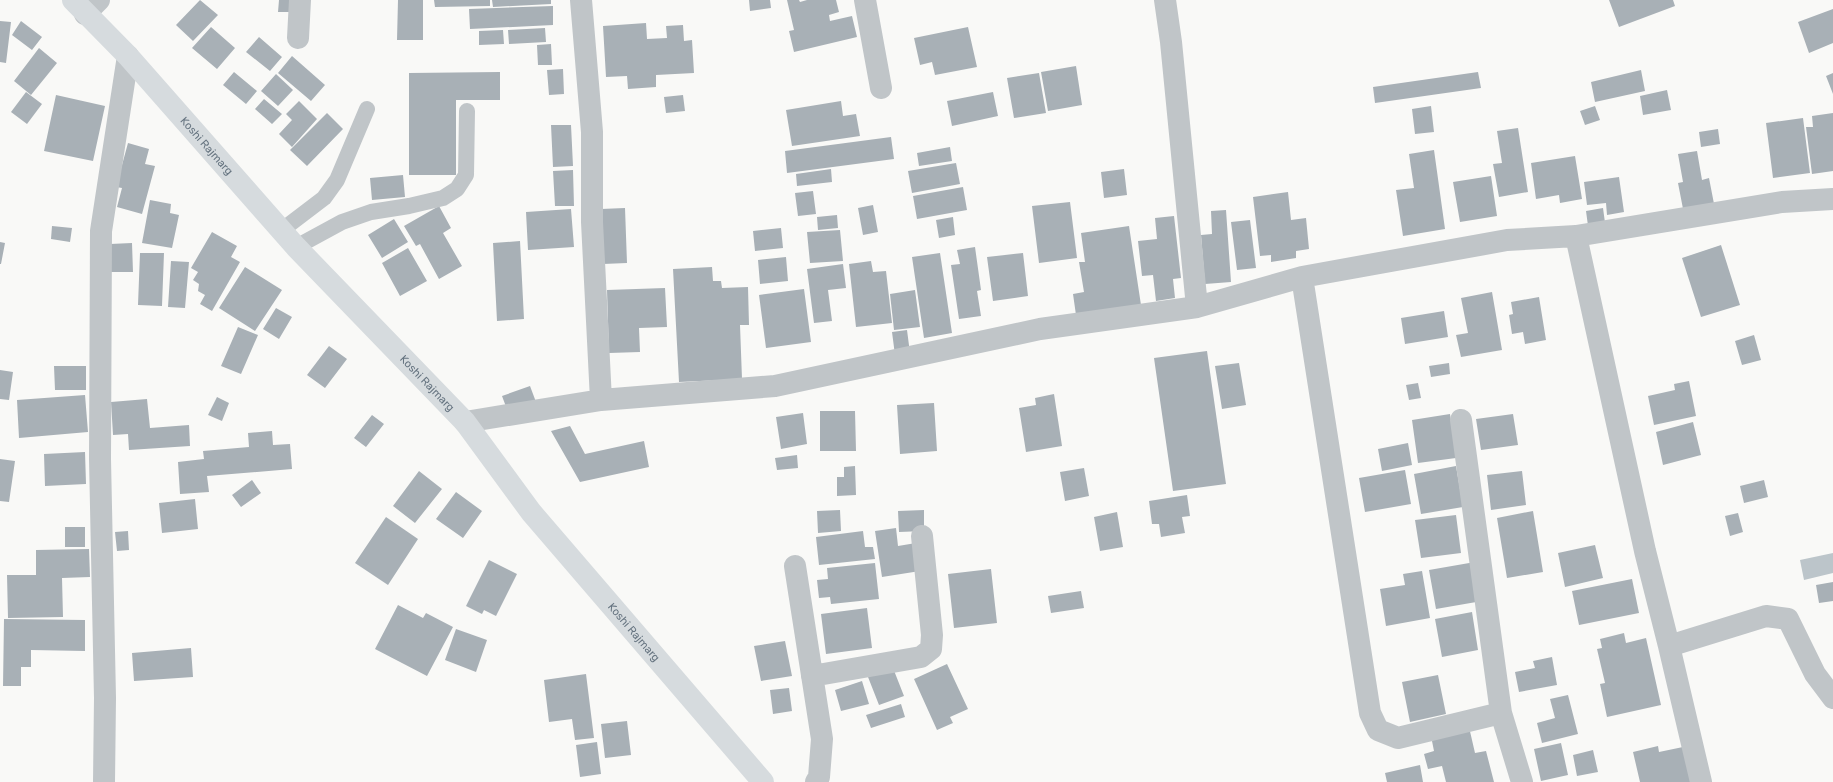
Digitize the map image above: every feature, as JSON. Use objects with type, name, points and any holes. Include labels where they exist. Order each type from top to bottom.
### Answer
[{"type":"main road","name":"Koshi Rajmarg","points":[[86,4],[128,56],[296,247],[465,422],[532,512],[763,782]]},
{"type":"street","points":[[298,38],[300,0]]},
{"type":"street","points":[[581,0],[592,132],[592,222],[601,400]]},
{"type":"street","points":[[865,0],[881,88]]},
{"type":"street","points":[[1165,0],[1171,42],[1197,308]]},
{"type":"street","points":[[104,782],[105,698],[100,459],[101,232],[128,56]]},
{"type":"street","points":[[465,422],[601,400],[775,386],[1040,329],[1197,308],[1302,277],[1507,240],[1576,236],[1782,202],[1833,199]]},
{"type":"street","points":[[1576,236],[1645,551],[1701,782]]},
{"type":"street","points":[[1302,277],[1370,713],[1378,730],[1398,738],[1501,713]]},
{"type":"street","points":[[1461,420],[1501,713],[1522,782]]},
{"type":"street","points":[[812,676],[921,656],[930,649],[932,635],[922,536]]},
{"type":"street","points":[[794,566],[822,739],[819,777],[816,782]]},
{"type":"street","points":[[1669,646],[1766,616],[1788,619],[1815,674],[1833,698]]},
{"type":"lane","points":[[282,230],[324,198],[337,180],[367,109]]},
{"type":"lane","points":[[296,247],[342,222],[370,212],[409,206],[443,198],[458,189],[466,175],[467,111]]},
{"type":"shaded area","points":[[1833,553],[1833,573],[1804,580],[1800,560]]},
{"type":"building","points":[[200,0],[218,15],[193,41],[176,25]]},
{"type":"building","points":[[279,0],[293,0],[292,12],[278,12]]},
{"type":"building","points":[[398,0],[423,0],[423,40],[397,40]]},
{"type":"building","points":[[434,0],[490,0],[490,6],[435,7]]},
{"type":"building","points":[[492,0],[551,0],[551,4],[493,7]]},
{"type":"building","points":[[749,0],[770,0],[771,8],[750,11]]},
{"type":"building","points":[[787,0],[799,0],[800,2],[807,0],[836,0],[839,12],[829,15],[830,21],[852,16],[857,37],[794,52],[789,31],[794,30]]},
{"type":"building","points":[[1609,0],[1673,0],[1675,6],[1619,27]]},
{"type":"building","points":[[553,6],[553,25],[470,29],[469,9]]},
{"type":"building","points":[[1833,9],[1833,43],[1809,53],[1798,22]]},
{"type":"building","points":[[0,21],[11,22],[6,63],[0,62]]},
{"type":"building","points":[[21,21],[42,37],[32,50],[12,35]]},
{"type":"building","points":[[646,23],[647,39],[667,38],[666,26],[683,25],[684,41],[692,40],[694,73],[656,75],[656,87],[628,89],[627,76],[606,77],[603,26]]},
{"type":"building","points":[[211,27],[235,48],[217,69],[192,48]]},
{"type":"building","points":[[968,27],[977,67],[935,75],[932,62],[920,65],[914,38]]},
{"type":"building","points":[[545,28],[546,42],[509,44],[508,30]]},
{"type":"building","points":[[503,30],[504,44],[479,45],[479,31]]},
{"type":"building","points":[[259,37],[282,57],[270,71],[246,52]]},
{"type":"building","points":[[551,44],[552,65],[538,65],[537,45]]},
{"type":"building","points":[[39,48],[57,63],[31,95],[14,81]]},
{"type":"building","points":[[292,56],[325,85],[311,101],[278,73]]},
{"type":"building","points":[[1076,66],[1082,105],[1048,111],[1041,72]]},
{"type":"building","points":[[563,69],[564,94],[549,95],[547,70]]},
{"type":"building","points":[[1641,70],[1645,91],[1595,102],[1591,82]]},
{"type":"building","points":[[234,72],[257,91],[246,104],[223,85]]},
{"type":"building","points":[[500,72],[500,100],[456,100],[456,175],[409,175],[409,73]]},
{"type":"building","points":[[1478,72],[1481,88],[1375,103],[1373,87]]},
{"type":"building","points":[[1039,73],[1046,113],[1014,118],[1007,78]]},
{"type":"building","points":[[1833,73],[1833,94],[1826,76]]},
{"type":"building","points":[[276,74],[293,90],[278,106],[261,91]]},
{"type":"building","points":[[1667,90],[1671,110],[1643,115],[1640,96]]},
{"type":"building","points":[[26,92],[42,104],[27,124],[11,112]]},
{"type":"building","points":[[993,92],[998,116],[952,126],[947,101]]},
{"type":"building","points":[[56,95],[105,106],[93,161],[44,151]]},
{"type":"building","points":[[683,95],[685,111],[666,113],[664,97]]},
{"type":"building","points":[[264,99],[282,114],[272,124],[255,109]]},
{"type":"building","points":[[299,101],[317,119],[292,147],[279,134],[292,120],[286,114]]},
{"type":"building","points":[[841,101],[843,116],[856,114],[860,136],[792,146],[786,110]]},
{"type":"building","points":[[1431,106],[1434,132],[1415,134],[1412,109]]},
{"type":"building","points":[[1595,106],[1600,120],[1585,125],[1580,111]]},
{"type":"building","points":[[327,113],[343,129],[307,166],[290,150]]},
{"type":"building","points":[[1833,113],[1833,171],[1812,174],[1806,127],[1813,127],[1812,116]]},
{"type":"building","points":[[1803,118],[1810,173],[1773,178],[1766,123]]},
{"type":"building","points":[[551,125],[571,125],[573,166],[553,167]]},
{"type":"building","points":[[1518,128],[1528,192],[1499,197],[1493,164],[1502,163],[1497,131]]},
{"type":"building","points":[[1718,129],[1720,144],[1701,147],[1699,132]]},
{"type":"building","points":[[891,137],[894,159],[787,173],[785,151]]},
{"type":"building","points":[[128,143],[149,149],[145,164],[155,166],[142,214],[117,207],[122,188],[116,187]]},
{"type":"building","points":[[950,147],[952,161],[919,166],[917,153]]},
{"type":"building","points":[[1434,150],[1445,229],[1403,236],[1396,190],[1414,188],[1409,154]]},
{"type":"building","points":[[1697,151],[1702,180],[1709,178],[1715,209],[1684,214],[1678,183],[1683,182],[1678,154]]},
{"type":"building","points":[[1575,156],[1582,199],[1560,203],[1559,195],[1536,199],[1531,163]]},
{"type":"building","points":[[956,163],[960,184],[912,193],[908,171]]},
{"type":"building","points":[[831,169],[832,182],[797,186],[796,174]]},
{"type":"building","points":[[1124,169],[1127,195],[1104,198],[1101,172]]},
{"type":"building","points":[[573,170],[574,206],[555,206],[553,171]]},
{"type":"building","points":[[403,175],[405,197],[372,200],[370,178]]},
{"type":"building","points":[[1491,176],[1497,216],[1460,222],[1453,182]]},
{"type":"building","points":[[1619,177],[1624,212],[1607,215],[1606,203],[1587,205],[1584,182]]},
{"type":"building","points":[[963,187],[967,210],[917,219],[913,196]]},
{"type":"building","points":[[813,191],[816,214],[798,216],[795,193]]},
{"type":"building","points":[[1288,192],[1291,220],[1306,218],[1309,249],[1296,251],[1296,258],[1271,262],[1271,255],[1260,256],[1253,197]]},
{"type":"building","points":[[150,200],[171,204],[170,213],[179,215],[172,248],[142,243]]},
{"type":"building","points":[[1070,202],[1077,258],[1039,263],[1032,206]]},
{"type":"building","points":[[873,205],[878,232],[863,235],[858,208]]},
{"type":"building","points":[[439,206],[451,228],[443,233],[462,266],[439,279],[420,244],[416,246],[404,226]]},
{"type":"building","points":[[625,208],[627,263],[603,264],[601,209]]},
{"type":"building","points":[[1603,208],[1606,230],[1589,233],[1586,211]]},
{"type":"building","points":[[571,209],[574,247],[528,250],[526,212]]},
{"type":"building","points":[[1226,210],[1231,282],[1205,284],[1201,235],[1212,234],[1211,211]]},
{"type":"building","points":[[837,215],[838,228],[818,230],[817,217]]},
{"type":"building","points":[[1174,216],[1181,278],[1173,279],[1175,298],[1156,301],[1153,275],[1142,276],[1138,241],[1157,239],[1155,218]]},
{"type":"building","points":[[953,217],[955,235],[939,238],[936,220]]},
{"type":"building","points":[[394,219],[408,242],[382,258],[368,235]]},
{"type":"building","points":[[1250,220],[1256,268],[1237,270],[1231,222]]},
{"type":"building","points":[[52,226],[72,228],[70,242],[51,239]]},
{"type":"building","points":[[1129,226],[1141,305],[1076,315],[1073,294],[1084,292],[1079,262],[1085,262],[1081,233]]},
{"type":"building","points":[[781,228],[783,248],[755,251],[753,231]]},
{"type":"building","points":[[840,230],[843,261],[810,263],[807,232]]},
{"type":"building","points":[[212,232],[237,246],[231,257],[240,262],[212,311],[200,304],[205,295],[198,291],[199,284],[193,280],[198,272],[191,268]]},
{"type":"building","points":[[520,241],[524,319],[497,321],[493,243]]},
{"type":"building","points":[[0,242],[5,243],[1,264],[0,264]]},
{"type":"building","points":[[132,243],[133,272],[111,272],[110,244]]},
{"type":"building","points":[[1721,245],[1740,305],[1701,317],[1682,258]]},
{"type":"building","points":[[975,247],[981,290],[977,291],[981,316],[959,319],[951,265],[960,264],[957,250]]},
{"type":"building","points":[[408,248],[427,281],[400,296],[382,263]]},
{"type":"building","points":[[140,253],[164,253],[162,306],[138,305]]},
{"type":"building","points":[[940,253],[952,333],[924,338],[912,257]]},
{"type":"building","points":[[1023,253],[1028,296],[993,301],[987,257]]},
{"type":"building","points":[[786,257],[788,281],[760,284],[758,260]]},
{"type":"building","points":[[171,261],[189,262],[185,308],[168,307]]},
{"type":"building","points":[[871,261],[873,272],[886,271],[892,323],[856,327],[849,264]]},
{"type":"building","points":[[843,264],[846,288],[828,290],[832,321],[814,323],[807,269]]},
{"type":"building","points":[[245,267],[282,290],[255,331],[219,308]]},
{"type":"building","points":[[712,267],[713,281],[721,281],[722,288],[748,287],[749,325],[740,325],[742,379],[679,382],[673,269]]},
{"type":"building","points":[[665,288],[667,327],[639,328],[640,352],[609,353],[607,290]]},
{"type":"building","points":[[804,289],[811,342],[766,348],[759,295]]},
{"type":"building","points":[[915,290],[920,327],[894,330],[890,294]]},
{"type":"building","points":[[1492,292],[1502,350],[1461,357],[1456,335],[1468,333],[1461,298]]},
{"type":"building","points":[[1539,297],[1546,340],[1525,344],[1523,332],[1512,334],[1509,315],[1513,314],[1511,302]]},
{"type":"building","points":[[276,308],[292,317],[279,339],[263,329]]},
{"type":"building","points":[[1444,311],[1448,337],[1405,344],[1401,318]]},
{"type":"building","points":[[238,327],[258,335],[241,374],[221,366]]},
{"type":"building","points":[[907,330],[910,353],[895,355],[892,332]]},
{"type":"building","points":[[1754,335],[1761,360],[1742,365],[1735,341]]},
{"type":"building","points":[[329,346],[347,359],[325,388],[307,375]]},
{"type":"building","points":[[1207,351],[1226,484],[1173,491],[1154,358]]},
{"type":"building","points":[[1239,363],[1246,405],[1222,409],[1215,366]]},
{"type":"building","points":[[1449,363],[1450,374],[1431,377],[1429,366]]},
{"type":"building","points":[[54,366],[86,366],[86,390],[55,390]]},
{"type":"building","points":[[0,370],[13,372],[9,400],[0,399]]},
{"type":"building","points":[[1689,381],[1696,416],[1654,425],[1648,396],[1675,390],[1674,384]]},
{"type":"building","points":[[1418,383],[1421,398],[1409,400],[1406,385]]},
{"type":"building","points":[[530,386],[536,402],[508,412],[502,396]]},
{"type":"building","points":[[1054,394],[1062,446],[1026,452],[1019,408],[1036,405],[1035,398]]},
{"type":"building","points":[[85,395],[88,432],[19,438],[17,400]]},
{"type":"building","points":[[217,397],[229,403],[222,421],[208,415]]},
{"type":"building","points":[[147,399],[150,428],[189,425],[190,446],[129,450],[128,434],[113,435],[111,402]]},
{"type":"building","points":[[934,403],[937,451],[900,454],[897,405]]},
{"type":"building","points":[[820,411],[855,411],[856,451],[820,451]]},
{"type":"building","points":[[803,413],[807,444],[781,449],[776,417]]},
{"type":"building","points":[[1450,414],[1456,458],[1418,463],[1412,420]]},
{"type":"building","points":[[1513,414],[1518,445],[1481,450],[1476,419]]},
{"type":"building","points":[[372,415],[384,424],[366,447],[354,438]]},
{"type":"building","points":[[1693,422],[1701,455],[1663,465],[1656,432]]},
{"type":"building","points":[[570,426],[585,454],[644,441],[649,467],[580,482],[551,431]]},
{"type":"building","points":[[272,431],[273,445],[290,444],[292,469],[207,476],[209,492],[180,494],[178,462],[204,459],[203,451],[249,447],[248,433]]},
{"type":"building","points":[[1408,443],[1412,465],[1382,471],[1378,449]]},
{"type":"building","points":[[85,452],[86,484],[45,486],[44,454]]},
{"type":"building","points":[[797,455],[798,468],[777,470],[775,458]]},
{"type":"building","points":[[0,459],[15,461],[9,502],[0,501]]},
{"type":"building","points":[[855,466],[856,495],[837,496],[837,477],[844,477],[844,467]]},
{"type":"building","points":[[1456,466],[1463,507],[1421,514],[1414,474]]},
{"type":"building","points":[[1084,468],[1089,496],[1065,501],[1060,472]]},
{"type":"building","points":[[1405,470],[1411,504],[1365,512],[1359,478]]},
{"type":"building","points":[[419,471],[442,489],[415,523],[393,506]]},
{"type":"building","points":[[1522,471],[1526,505],[1491,510],[1487,475]]},
{"type":"building","points":[[252,480],[261,493],[241,507],[232,495]]},
{"type":"building","points":[[1764,480],[1768,497],[1744,503],[1740,486]]},
{"type":"building","points":[[456,492],[482,511],[463,538],[436,519]]},
{"type":"building","points":[[1187,495],[1190,516],[1182,517],[1185,533],[1161,537],[1159,524],[1152,524],[1149,501]]},
{"type":"building","points":[[195,499],[198,529],[162,533],[159,503]]},
{"type":"building","points":[[840,510],[841,531],[818,533],[817,511]]},
{"type":"building","points":[[924,510],[924,531],[899,532],[898,511]]},
{"type":"building","points":[[1533,511],[1543,572],[1507,578],[1497,518]]},
{"type":"building","points":[[1117,512],[1123,547],[1100,551],[1094,517]]},
{"type":"building","points":[[1738,513],[1743,532],[1730,536],[1725,516]]},
{"type":"building","points":[[1456,515],[1461,553],[1421,558],[1415,520]]},
{"type":"building","points":[[386,517],[418,539],[388,585],[355,563]]},
{"type":"building","points":[[65,527],[85,527],[85,547],[65,547]]},
{"type":"building","points":[[896,528],[898,546],[916,543],[920,571],[882,577],[875,531]]},
{"type":"building","points":[[128,531],[129,550],[117,551],[115,532]]},
{"type":"building","points":[[863,531],[865,547],[873,547],[875,559],[819,565],[816,537]]},
{"type":"building","points":[[1595,545],[1603,578],[1565,587],[1558,553]]},
{"type":"building","points":[[89,549],[90,577],[62,578],[63,617],[8,618],[7,575],[36,575],[36,550]]},
{"type":"building","points":[[489,560],[517,574],[496,616],[484,610],[482,614],[466,606]]},
{"type":"building","points":[[1475,562],[1482,601],[1436,609],[1429,570]]},
{"type":"building","points":[[875,563],[879,599],[831,604],[830,597],[819,598],[817,580],[828,579],[827,568]]},
{"type":"building","points":[[991,569],[997,623],[954,628],[948,574]]},
{"type":"building","points":[[1422,571],[1430,618],[1386,626],[1380,589],[1405,585],[1403,574]]},
{"type":"building","points":[[1632,579],[1639,613],[1579,625],[1572,591]]},
{"type":"building","points":[[1833,582],[1833,601],[1819,603],[1816,585]]},
{"type":"building","points":[[1081,591],[1084,608],[1051,613],[1048,596]]},
{"type":"building","points":[[398,605],[423,618],[426,613],[453,627],[427,676],[375,649]]},
{"type":"building","points":[[867,608],[872,648],[826,654],[821,614]]},
{"type":"building","points":[[1472,612],[1478,650],[1442,657],[1435,619]]},
{"type":"building","points":[[4,619],[85,620],[85,651],[31,650],[31,667],[21,667],[21,686],[3,686]]},
{"type":"building","points":[[456,629],[487,640],[476,672],[445,660]]},
{"type":"building","points":[[1624,633],[1626,643],[1646,638],[1661,705],[1607,717],[1600,684],[1605,683],[1597,649],[1602,648],[1600,639]]},
{"type":"building","points":[[785,641],[792,676],[761,681],[754,646]]},
{"type":"building","points":[[191,648],[193,677],[134,681],[132,653]]},
{"type":"building","points":[[1552,657],[1557,685],[1519,692],[1515,672],[1535,668],[1533,661]]},
{"type":"building","points":[[947,664],[968,709],[950,717],[953,723],[937,730],[914,679]]},
{"type":"building","points":[[893,668],[904,696],[879,705],[868,677]]},
{"type":"building","points":[[586,674],[594,738],[575,740],[572,719],[549,722],[544,680]]},
{"type":"building","points":[[1438,675],[1446,714],[1410,722],[1402,682]]},
{"type":"building","points":[[862,681],[869,704],[841,711],[835,690]]},
{"type":"building","points":[[789,688],[792,711],[773,714],[770,690]]},
{"type":"building","points":[[1568,695],[1578,734],[1542,743],[1537,723],[1555,718],[1550,699]]},
{"type":"building","points":[[901,704],[905,717],[871,728],[866,715]]},
{"type":"building","points":[[627,721],[631,755],[605,758],[601,724]]},
{"type":"building","points":[[1469,727],[1475,753],[1486,751],[1494,782],[1446,782],[1442,766],[1428,769],[1424,754],[1434,751],[1431,736]]},
{"type":"building","points":[[597,742],[601,774],[580,777],[576,745]]},
{"type":"building","points":[[1561,743],[1568,775],[1541,781],[1534,749]]},
{"type":"building","points":[[1658,746],[1659,752],[1683,747],[1691,782],[1640,782],[1633,752]]},
{"type":"building","points":[[1593,750],[1598,772],[1577,776],[1573,755]]},
{"type":"building","points":[[1420,765],[1423,782],[1387,782],[1385,773]]}]
